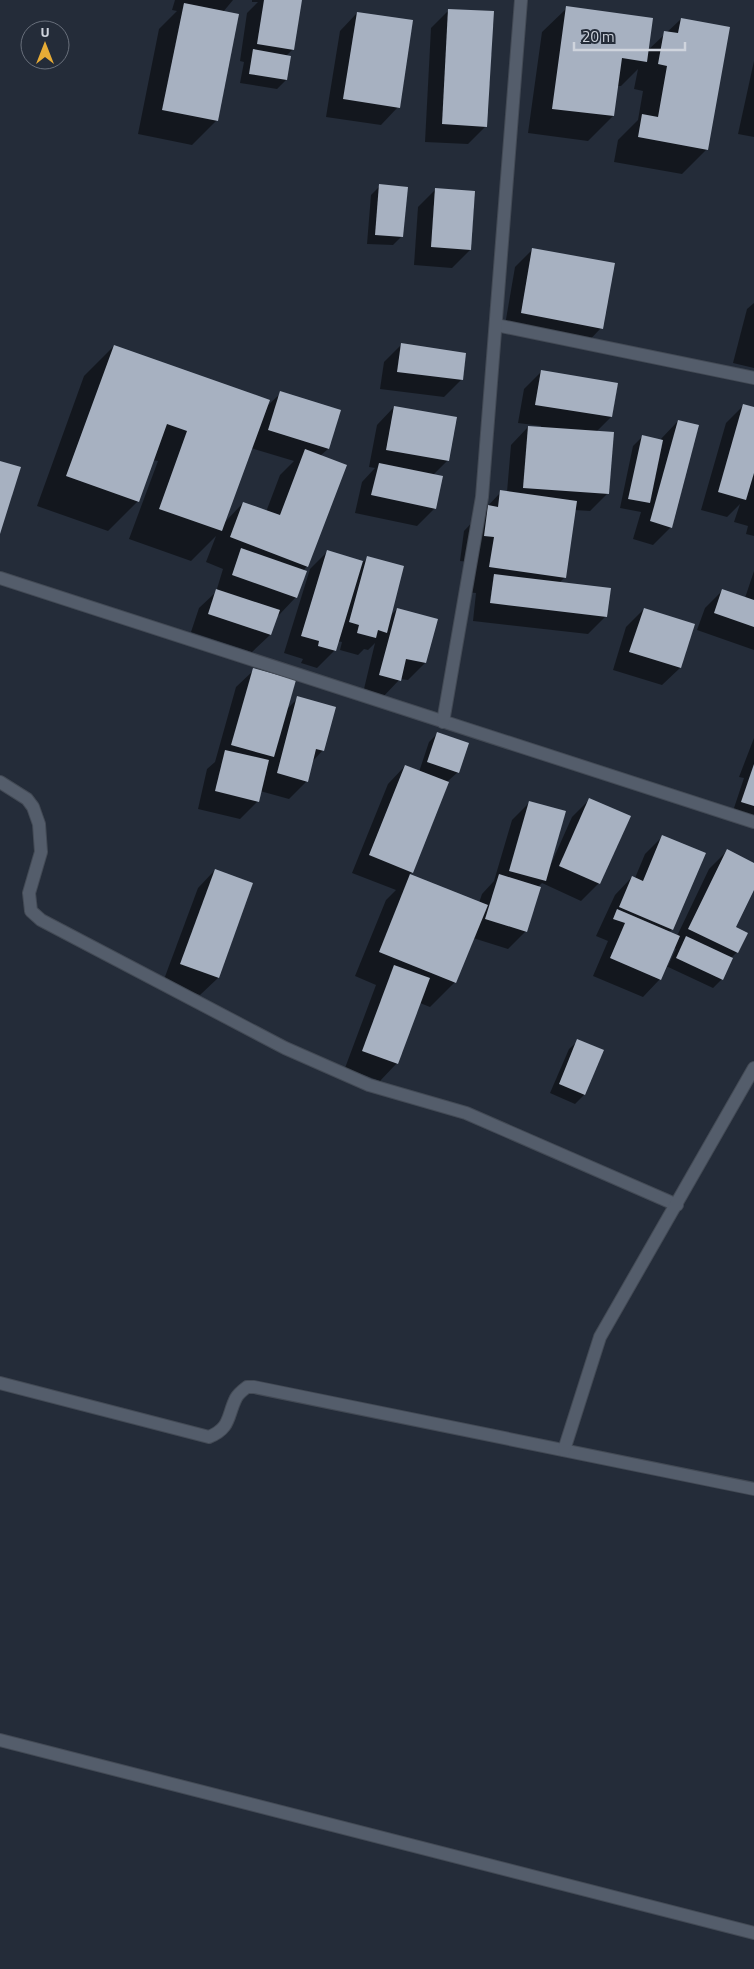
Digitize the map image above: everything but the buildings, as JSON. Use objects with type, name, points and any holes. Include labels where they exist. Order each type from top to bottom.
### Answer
[{"type":"street","points":[[443,722],[482,497],[521,0]]},
{"type":"street","points":[[496,325],[754,378]]},
{"type":"street","points":[[0,578],[754,822]]},
{"type":"street","points":[[0,782],[27,799],[33,807],[39,824],[41,852],[29,894],[31,911],[41,920],[285,1048],[369,1085],[466,1113],[677,1205]]},
{"type":"street","points":[[564,1450],[600,1337],[754,1068]]},
{"type":"street","points":[[0,1383],[209,1437],[220,1432],[228,1421],[236,1396],[247,1386],[254,1386],[754,1489]]},
{"type":"street","points":[[0,1740],[754,1933]]}]
